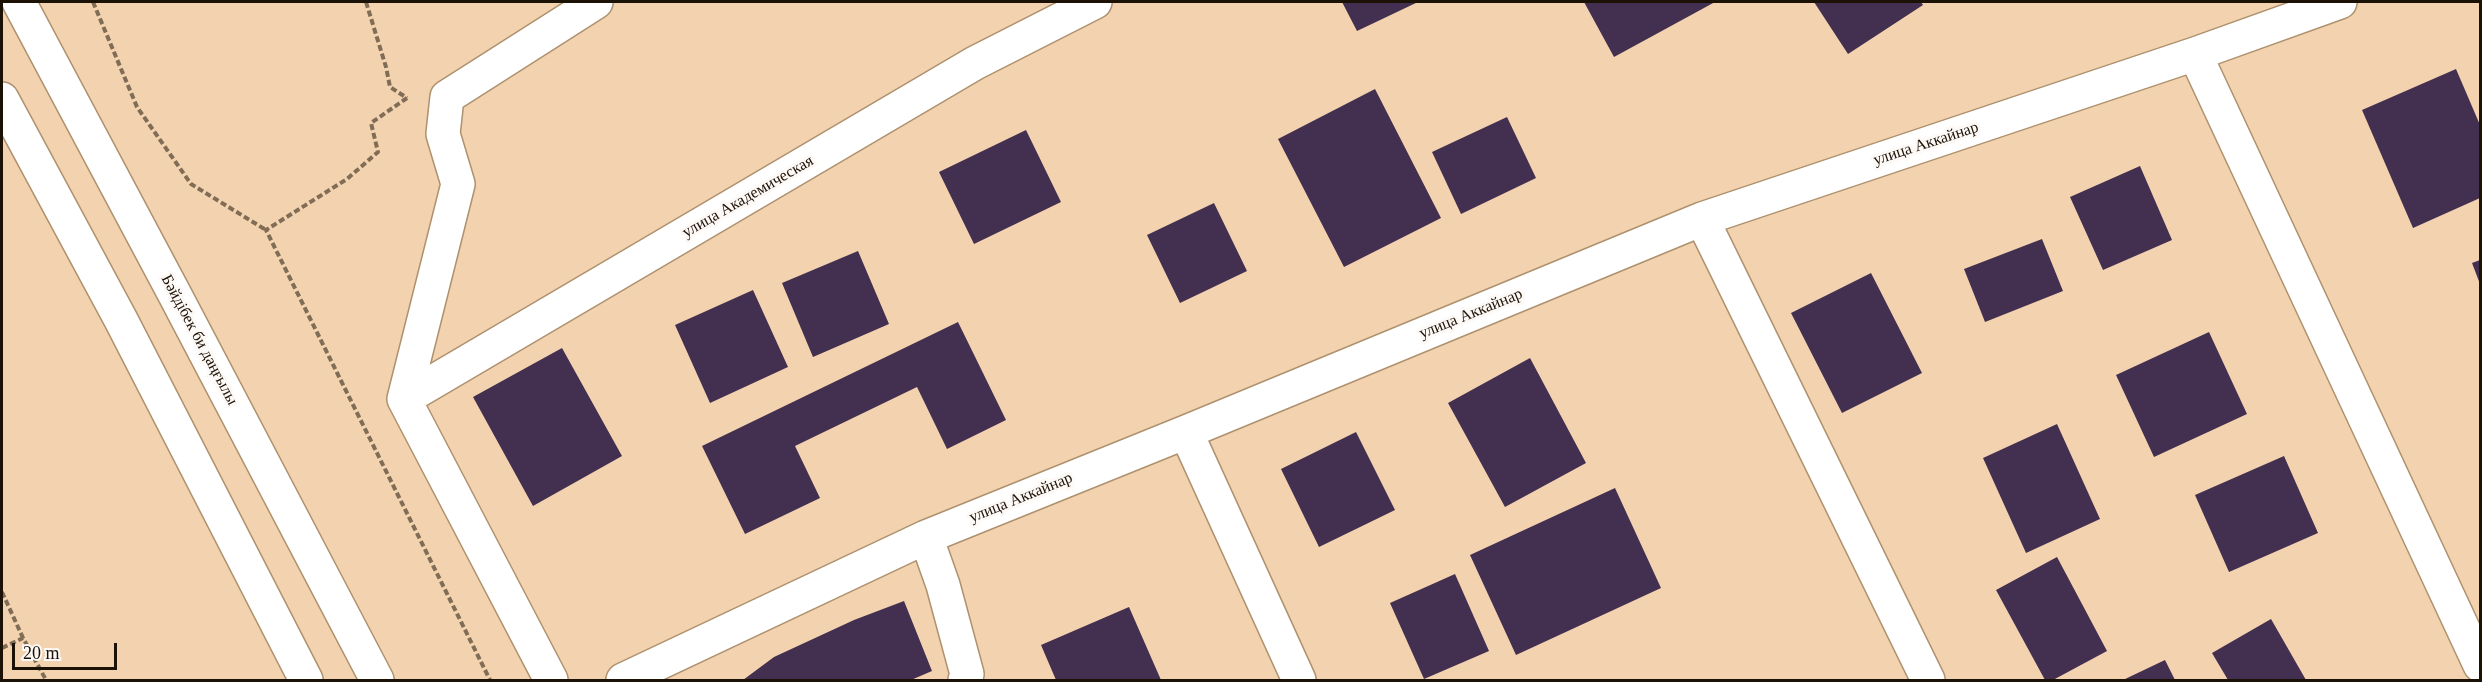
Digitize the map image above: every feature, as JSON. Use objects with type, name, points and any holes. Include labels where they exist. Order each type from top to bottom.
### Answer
[{"type":"street","name":"Бәйдібек би даңғылы","points":[[19,2],[376,681]]},
{"type":"street","points":[[551,681],[404,399],[458,184],[443,134],[447,97],[596,2]]},
{"type":"street","name":"улица Академическая","points":[[404,399],[975,63],[1095,2]]},
{"type":"street","name":"улица Аккайнар","points":[[623,681],[926,537],[1702,219],[2195,54],[2340,2]]},
{"type":"street","points":[[2195,54],[2481,665]]},
{"type":"street","points":[[3,104],[121,320],[306,681]]},
{"type":"street","points":[[1702,219],[1928,681]]},
{"type":"street","points":[[1186,432],[1299,681]]},
{"type":"street","points":[[926,537],[943,585],[967,674],[965,681]]},
{"type":"path","points":[[93,2],[137,107],[191,184],[266,230],[490,681]]},
{"type":"path","points":[[366,2],[390,87],[407,98]]},
{"type":"path","points":[[266,230],[347,179],[378,152],[371,123],[407,98],[447,97]]},
{"type":"path","points":[[2,592],[22,638],[46,681]]},
{"type":"path","points":[[2,648],[22,638]]},
{"type":"building","points":[[1342,2],[1418,2],[1357,31]]},
{"type":"building","points":[[1584,2],[1715,2],[1614,57]]},
{"type":"building","points":[[1814,2],[1921,2],[1923,5],[1848,54]]},
{"type":"building","points":[[2456,69],[2480,125],[2480,198],[2413,228],[2362,110]]},
{"type":"building","points":[[1375,89],[1441,218],[1344,267],[1278,139]]},
{"type":"building","points":[[1507,117],[1536,178],[1461,214],[1432,152]]},
{"type":"building","points":[[1026,130],[1061,202],[974,244],[939,172]]},
{"type":"building","points":[[2140,166],[2172,240],[2103,270],[2070,197]]},
{"type":"building","points":[[1214,203],[1247,271],[1180,303],[1147,235]]},
{"type":"building","points":[[2042,239],[2063,291],[1985,322],[1964,269]]},
{"type":"building","points":[[858,251],[889,324],[813,357],[782,283]]},
{"type":"building","points":[[2480,260],[2480,284],[2472,263]]},
{"type":"building","points":[[1871,273],[1922,373],[1842,413],[1791,313]]},
{"type":"building","points":[[753,290],[788,367],[710,403],[675,325]]},
{"type":"building","points":[[958,322],[1006,420],[947,449],[917,387],[795,446],[820,498],[745,534],[702,446]]},
{"type":"building","points":[[2209,332],[2247,414],[2154,457],[2116,375]]},
{"type":"building","points":[[562,348],[622,456],[533,506],[473,397]]},
{"type":"building","points":[[1530,358],[1586,463],[1505,507],[1448,403]]},
{"type":"building","points":[[2057,424],[2100,519],[2026,553],[1983,458]]},
{"type":"building","points":[[1356,432],[1395,510],[1319,547],[1281,469]]},
{"type":"building","points":[[2284,456],[2318,533],[2229,572],[2195,495]]},
{"type":"building","points":[[1615,488],[1661,588],[1516,655],[1470,555]]},
{"type":"building","points":[[2057,557],[2107,651],[2053,680],[2045,680],[1996,590]]},
{"type":"building","points":[[1455,574],[1489,651],[1424,679],[1390,603]]},
{"type":"building","points":[[904,601],[932,671],[911,680],[743,680],[774,657],[854,620]]},
{"type":"building","points":[[1129,607],[1161,680],[1056,680],[1041,645]]},
{"type":"building","points":[[2271,619],[2306,680],[2228,680],[2212,653]]},
{"type":"building","points":[[2165,660],[2175,680],[2123,680]]}]
